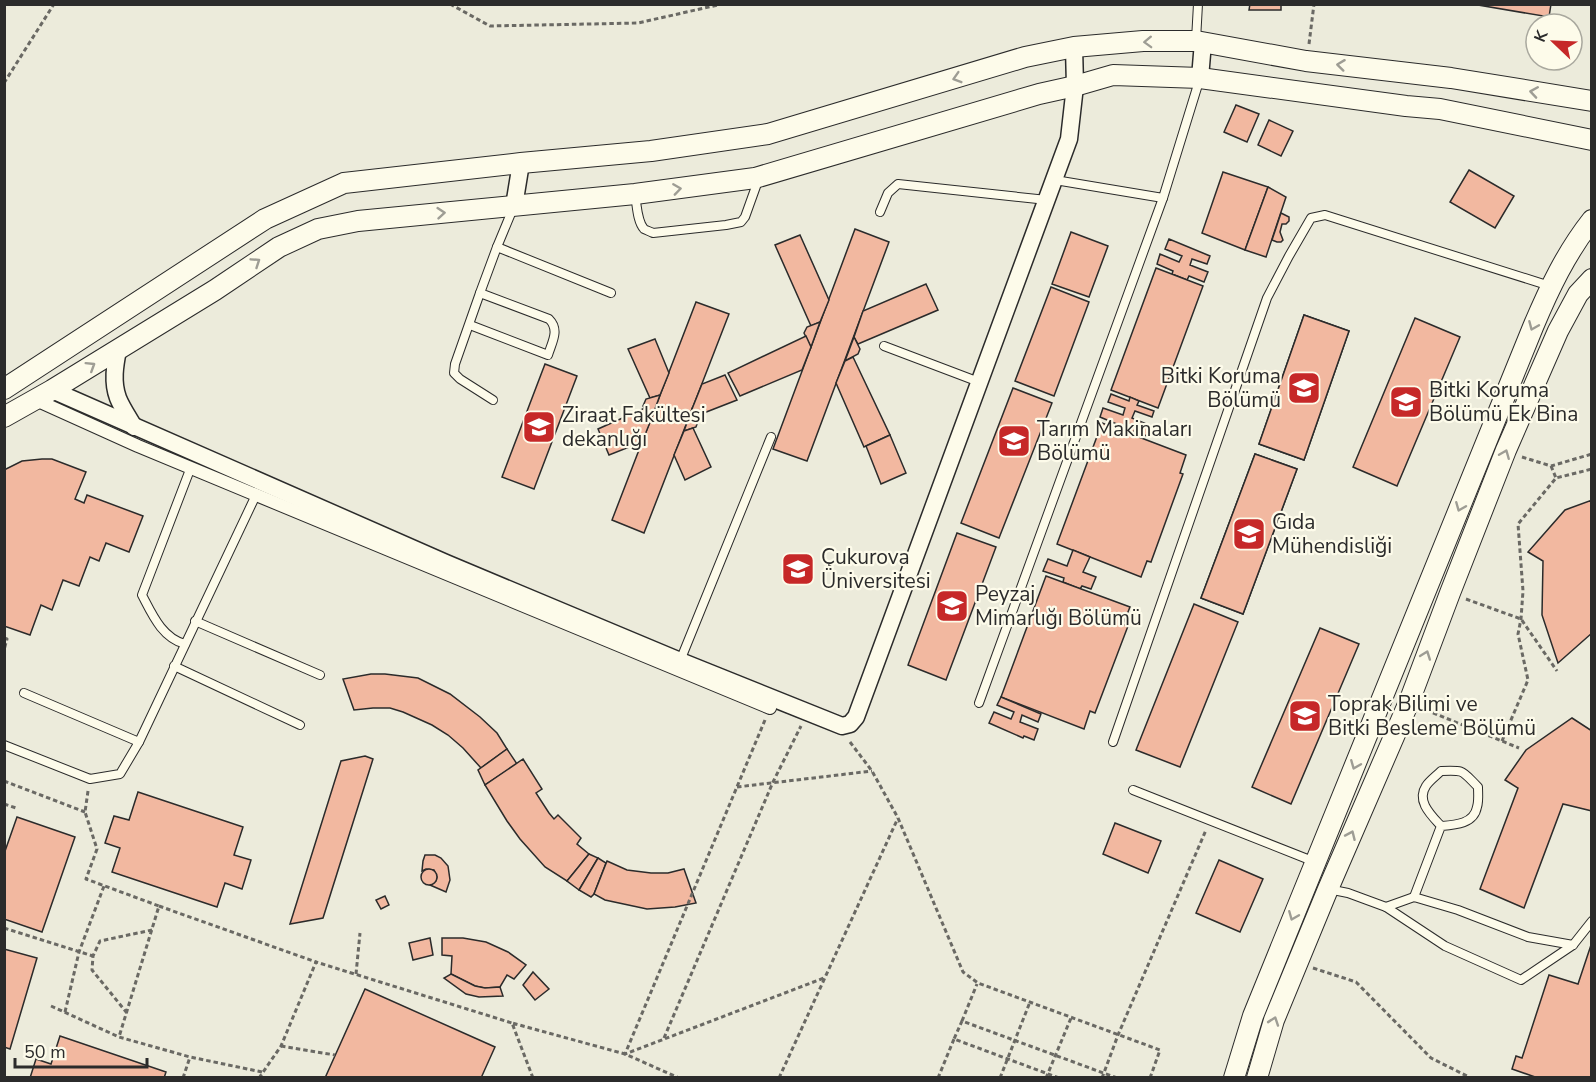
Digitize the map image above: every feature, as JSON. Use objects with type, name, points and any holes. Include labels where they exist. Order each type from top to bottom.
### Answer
[{"type":"street","points":[[4,389],[265,219],[344,183],[651,151],[768,134],[1025,57],[1074,47],[1143,41],[1200,41],[1306,61],[1451,78],[1592,100]]},
{"type":"street","points":[[1200,41],[1200,78]]},
{"type":"street","points":[[44,395],[134,427],[446,563],[680,661],[842,726],[850,724],[856,717],[1069,139],[1075,86],[1074,47]]},
{"type":"street","points":[[4,417],[118,350],[279,247],[318,229],[358,220],[635,194],[760,177],[1040,94],[1113,75],[1200,78],[1440,109],[1592,140]]},
{"type":"street","points":[[514,206],[521,163]]},
{"type":"street","points":[[1234,1077],[1253,1016],[1528,338],[1550,286],[1578,237],[1592,220]]},
{"type":"street","points":[[1257,1077],[1274,1020],[1409,702],[1506,450],[1558,331],[1578,294],[1592,279]]},
{"type":"street","points":[[118,350],[114,378],[118,397],[134,427]]},
{"type":"street","points":[[44,395],[138,446],[770,708]]},
{"type":"lane","points":[[1198,4],[1200,41]]},
{"type":"lane","points":[[979,703],[1162,198],[1200,78]]},
{"type":"lane","points":[[635,194],[642,226],[653,233],[726,225],[741,222],[745,217],[760,177]]},
{"type":"lane","points":[[1054,180],[1162,198]]},
{"type":"lane","points":[[880,212],[888,193],[898,184],[1047,200]]},
{"type":"lane","points":[[492,400],[460,379],[454,373],[455,364],[514,206]]},
{"type":"lane","points":[[1113,742],[1267,298],[1311,218],[1324,215],[1550,286]]},
{"type":"lane","points":[[497,247],[611,292]]},
{"type":"lane","points":[[470,325],[548,355],[556,331],[549,319],[480,293]]},
{"type":"lane","points":[[884,346],[980,382]]},
{"type":"lane","points":[[680,661],[771,437]]},
{"type":"lane","points":[[184,644],[160,628],[142,595],[191,467]]},
{"type":"lane","points":[[4,745],[90,779],[120,774],[139,742],[256,495]]},
{"type":"lane","points":[[195,621],[320,675]]},
{"type":"lane","points":[[174,666],[300,725]]},
{"type":"lane","points":[[24,693],[139,742]]},
{"type":"lane","points":[[1459,770],[1478,787],[1478,809],[1469,820],[1462,824],[1441,826],[1425,808],[1423,795],[1425,787],[1441,771],[1459,770]]},
{"type":"lane","points":[[1133,790],[1315,862]]},
{"type":"lane","points":[[1414,897],[1441,826]]},
{"type":"lane","points":[[1328,889],[1348,893],[1386,907],[1445,946],[1521,980],[1574,945],[1592,921]]},
{"type":"lane","points":[[1386,907],[1414,897],[1458,910],[1528,937],[1574,945]]},
{"type":"lane","points":[[1225,1077],[1253,1016]]},
{"type":"path","points":[[4,83],[54,4]]},
{"type":"path","points":[[450,4],[490,26],[638,24],[722,4]]},
{"type":"path","points":[[1306,61],[1314,4]]},
{"type":"path","points":[[1506,450],[1551,466],[1592,454]]},
{"type":"path","points":[[1551,466],[1556,478]]},
{"type":"path","points":[[1502,741],[1528,680],[1518,634],[1523,591],[1518,524],[1556,478],[1592,469]]},
{"type":"path","points":[[1450,593],[1521,619],[1557,671]]},
{"type":"path","points":[[4,638],[7,639],[4,650]]},
{"type":"path","points":[[1409,702],[1519,748]]},
{"type":"path","points":[[625,1054],[770,708]]},
{"type":"path","points":[[663,1039],[773,782],[803,722]]},
{"type":"path","points":[[849,741],[872,771],[898,818],[963,972],[978,983],[1160,1050],[1150,1077]]},
{"type":"path","points":[[737,787],[872,771]]},
{"type":"path","points":[[90,779],[85,812],[97,849],[86,879],[316,962],[512,1023],[625,1054],[679,1077]]},
{"type":"path","points":[[4,781],[85,812]]},
{"type":"path","points":[[4,804],[15,808]]},
{"type":"path","points":[[779,1077],[898,818]]},
{"type":"path","points":[[1102,1077],[1210,820]]},
{"type":"path","points":[[65,1012],[79,952],[104,886]]},
{"type":"path","points":[[119,1037],[159,906]]},
{"type":"path","points":[[4,928],[93,956]]},
{"type":"path","points":[[127,1013],[92,970],[93,956],[100,941],[152,930]]},
{"type":"path","points":[[356,974],[360,933]]},
{"type":"path","points":[[259,1077],[281,1046],[316,962]]},
{"type":"path","points":[[1297,963],[1356,982],[1431,1058],[1471,1077]]},
{"type":"path","points":[[625,1054],[825,978]]},
{"type":"path","points":[[938,1077],[978,983]]},
{"type":"path","points":[[1000,1077],[1030,1002]]},
{"type":"path","points":[[51,1006],[119,1037],[190,1057],[262,1072]]},
{"type":"path","points":[[1047,1075],[1071,1018]]},
{"type":"path","points":[[962,1021],[1117,1077]]},
{"type":"path","points":[[512,1023],[533,1077]]},
{"type":"path","points":[[954,1039],[1047,1075],[1059,1077]]},
{"type":"path","points":[[281,1046],[335,1055]]},
{"type":"path","points":[[183,1077],[190,1057]]},
{"type":"shaded area","name":"Çukurova Üniversitesi","points":[[5,5],[1591,5],[1591,1077],[5,1078]]},
{"type":"building","points":[[1250,4],[1281,4],[1281,10],[1249,10]]},
{"type":"building","points":[[1472,4],[1551,4],[1550,12],[1524,13]]},
{"type":"building","points":[[1236,105],[1259,114],[1247,142],[1224,132]]},
{"type":"building","points":[[1269,120],[1293,131],[1281,156],[1258,145]]},
{"type":"building","points":[[1469,170],[1514,196],[1495,228],[1450,202]]},
{"type":"building","points":[[1223,172],[1268,187],[1245,250],[1202,233]]},
{"type":"building","points":[[1268,187],[1286,197],[1266,257],[1245,250]]},
{"type":"building","points":[[1281,213],[1289,217],[1289,221],[1282,224],[1280,232],[1283,240],[1277,242],[1272,240]]},
{"type":"building","points":[[855,229],[889,242],[807,461],[773,449]]},
{"type":"building","points":[[1071,232],[1108,246],[1089,297],[1052,284]]},
{"type":"building","points":[[800,235],[829,300],[820,322],[811,326],[775,245]]},
{"type":"building","points":[[1169,239],[1210,256],[1207,264],[1192,259],[1190,265],[1208,272],[1204,282],[1189,276],[1187,280],[1157,264],[1160,254],[1179,262],[1182,256],[1165,249]]},
{"type":"building","points":[[1156,268],[1203,286],[1158,408],[1111,390]]},
{"type":"building","points":[[926,284],[938,310],[858,344],[854,337],[863,311]]},
{"type":"building","points":[[1051,287],[1089,302],[1054,396],[1015,381]]},
{"type":"building","points":[[696,302],[729,314],[644,533],[612,520]]},
{"type":"building","name":"Bitki Koruma Bölümü","points":[[1304,315],[1349,331],[1304,460],[1259,444]]},
{"type":"building","name":"Bitki Koruma Bölümü","points":[[1304,315],[1349,331],[1304,460],[1259,444]]},
{"type":"building","name":"Bitki Koruma Bölümü Ek Bina","points":[[1415,318],[1460,337],[1397,486],[1353,467]]},
{"type":"building","points":[[820,322],[811,347],[804,333],[807,327]]},
{"type":"building","points":[[806,336],[811,347],[802,370],[740,396],[728,373]]},
{"type":"building","points":[[854,337],[860,349],[858,354],[845,361]]},
{"type":"building","points":[[655,339],[669,373],[660,395],[650,398],[628,349]]},
{"type":"building","points":[[853,357],[890,435],[864,447],[836,383],[845,361]]},
{"type":"building","name":"Ziraat Fakültesi dekanlığı","points":[[545,364],[577,376],[534,489],[502,477]]},
{"type":"building","points":[[725,375],[737,400],[696,416],[692,409],[702,384]]},
{"type":"building","name":"Tarım Makinaları Bölümü","points":[[1013,388],[1052,403],[999,538],[961,523]]},
{"type":"building","points":[[1111,394],[1129,401],[1130,397],[1139,401],[1137,405],[1154,411],[1152,417],[1135,411],[1132,418],[1151,426],[1147,436],[1134,431],[1133,434],[1118,429],[1119,425],[1100,417],[1103,408],[1123,415],[1125,408],[1108,402]]},
{"type":"building","points":[[660,395],[651,420],[643,406],[646,399]]},
{"type":"building","points":[[645,408],[651,420],[642,442],[609,455],[598,429]]},
{"type":"building","points":[[692,409],[698,421],[696,427],[684,431]]},
{"type":"building","points":[[1102,423],[1186,455],[1180,473],[1183,474],[1151,562],[1147,561],[1141,577],[1057,544]]},
{"type":"building","points":[[693,428],[711,467],[685,480],[674,455],[684,431]]},
{"type":"building","points":[[890,435],[906,473],[881,484],[866,446]]},
{"type":"building","name":"Gıda Mühendisliği","points":[[1255,454],[1297,469],[1243,614],[1201,598]]},
{"type":"building","name":"Gıda Mühendisliği","points":[[1255,454],[1297,469],[1243,614],[1201,598]]},
{"type":"building","points":[[52,459],[86,472],[75,499],[84,503],[87,495],[143,516],[129,552],[106,543],[99,561],[90,557],[79,586],[63,580],[52,610],[41,605],[30,635],[4,626],[4,470],[22,461]]},
{"type":"building","points":[[1592,500],[1592,633],[1558,663],[1542,615],[1543,561],[1528,552],[1565,510]]},
{"type":"building","name":"Peyzaj Mimarlığı Bölümü","points":[[957,533],[996,547],[946,680],[908,665]]},
{"type":"building","points":[[1073,550],[1090,557],[1083,572],[1096,577],[1091,589],[1082,586],[1080,589],[1063,582],[1064,578],[1043,571],[1048,559],[1067,566]]},
{"type":"building","points":[[1046,576],[1130,607],[1123,624],[1128,626],[1095,713],[1090,711],[1084,729],[1001,697]]},
{"type":"building","points":[[1194,604],[1238,622],[1180,767],[1136,750]]},
{"type":"building","name":"Toprak Bilimi ve Bitki Besleme Bölümü","points":[[1320,628],[1359,644],[1291,804],[1252,787]]},
{"type":"building","points":[[371,674],[418,678],[450,694],[497,733],[507,749],[481,768],[463,748],[432,725],[390,708],[354,710],[343,679]]},
{"type":"building","points":[[1001,697],[1041,714],[1038,722],[1022,715],[1020,722],[1038,729],[1034,740],[1024,736],[1023,738],[989,723],[994,712],[1011,719],[1014,712],[997,705]]},
{"type":"building","points":[[1572,718],[1592,731],[1592,811],[1563,804],[1524,908],[1480,889],[1518,788],[1505,780],[1526,750]]},
{"type":"building","points":[[507,749],[517,764],[485,785],[478,770]]},
{"type":"building","points":[[365,756],[373,759],[323,918],[290,924],[341,761]]},
{"type":"building","points":[[523,759],[542,789],[536,793],[549,813],[554,819],[558,815],[581,838],[577,844],[589,854],[567,881],[545,867],[520,839],[485,785]]},
{"type":"building","points":[[138,792],[243,827],[234,855],[251,860],[242,889],[225,883],[217,907],[112,872],[120,848],[105,843],[114,816],[129,820]]},
{"type":"building","points":[[17,817],[75,837],[42,932],[4,919],[4,854]]},
{"type":"building","points":[[1115,823],[1161,841],[1148,873],[1103,854]]},
{"type":"building","points":[[589,854],[598,858],[579,890],[567,881]]},
{"type":"building","points":[[425,855],[435,855],[448,866],[450,880],[446,892],[430,885],[436,881],[434,870],[422,871]]},
{"type":"building","points":[[598,858],[606,863],[591,897],[579,890]]},
{"type":"building","points":[[1219,860],[1263,879],[1240,932],[1196,913]]},
{"type":"building","points":[[607,861],[627,870],[651,873],[668,873],[684,869],[696,903],[647,909],[605,900],[594,894]]},
{"type":"building","points":[[426,869],[432,869],[437,877],[435,883],[426,885],[421,880],[421,874]]},
{"type":"building","points":[[385,896],[389,905],[381,909],[376,900]]},
{"type":"building","points":[[430,938],[433,955],[413,960],[409,943]]},
{"type":"building","points":[[442,938],[463,938],[486,942],[508,952],[526,965],[514,979],[507,975],[500,987],[475,986],[451,974],[452,956],[442,955]]},
{"type":"building","points":[[1592,942],[1592,1078],[1538,1078],[1512,1069],[1516,1056],[1522,1058],[1549,975],[1578,984]]},
{"type":"building","points":[[4,949],[37,958],[10,1049],[4,1047]]},
{"type":"building","points":[[533,972],[549,989],[535,1000],[523,985]]},
{"type":"building","points":[[451,974],[475,986],[500,987],[503,996],[479,997],[466,994],[444,978]]},
{"type":"building","points":[[365,989],[495,1047],[481,1078],[325,1078]]},
{"type":"building","points":[[60,1036],[166,1072],[164,1078],[30,1078],[36,1059],[51,1064]]},
{"type":"place","name":"Bitki Koruma Bölümü","points":[[1304,388]]},
{"type":"place","name":"Bitki Koruma Bölümü Ek Bina","points":[[1406,402]]},
{"type":"place","name":"Ziraat Fakültesi dekanlığı","points":[[539,427]]},
{"type":"place","name":"Tarım Makinaları Bölümü","points":[[1014,441]]},
{"type":"place","name":"Gıda Mühendisliği","points":[[1249,534]]},
{"type":"place","name":"Çukurova Üniversitesi","points":[[798,569]]},
{"type":"place","name":"Peyzaj Mimarlığı Bölümü","points":[[952,606]]},
{"type":"place","name":"Toprak Bilimi ve Bitki Besleme Bölümü","points":[[1305,716]]}]
